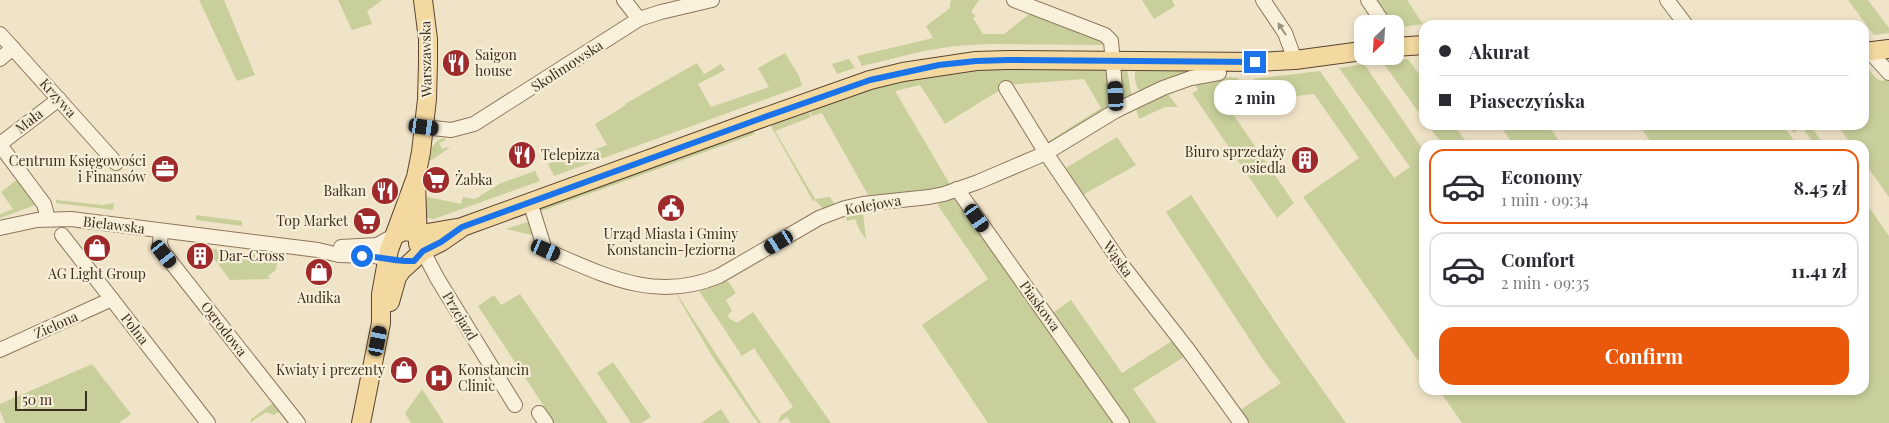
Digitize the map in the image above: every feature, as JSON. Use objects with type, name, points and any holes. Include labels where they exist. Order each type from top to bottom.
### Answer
[{"type":"main road","name":"Warszawska","points":[[418,255],[416,177],[424,127],[428,52],[423,0]]},
{"type":"main road","points":[[1404,46],[1419,45]]},
{"type":"main road","points":[[1869,52],[1889,49]]},
{"type":"main road","points":[[395,235],[407,231],[417,234],[462,227],[870,80],[903,72],[976,61],[1255,62],[1295,60],[1354,52]]},
{"type":"main road","name":"Warszawska","points":[[388,259],[416,177]]},
{"type":"main road","points":[[361,423],[381,323],[398,275],[418,255],[462,227]]},
{"type":"main road","points":[[381,323],[381,294],[388,259],[418,255]]},
{"type":"street","points":[[624,0],[639,19]]},
{"type":"street","name":"Skolimowska","points":[[424,127],[452,130],[478,122],[639,19],[712,0]]},
{"type":"street","points":[[1014,0],[1105,35],[1111,41],[1117,110]]},
{"type":"street","points":[[1263,0],[1285,33],[1295,60]]},
{"type":"street","points":[[1368,0],[1378,15]]},
{"type":"street","points":[[1667,0],[1682,20]]},
{"type":"street","name":"Krzywa","points":[[0,34],[116,163]]},
{"type":"street","points":[[0,59],[13,48]]},
{"type":"street","points":[[1869,54],[1889,73]]},
{"type":"street","name":"Kolejowa","points":[[530,202],[546,250],[612,278],[638,285],[670,288],[693,285],[719,276],[819,218],[842,209],[863,204],[929,196],[957,189],[1046,153],[1117,110],[1163,88],[1191,78],[1219,73]]},
{"type":"street","name":"Wąska","points":[[1006,88],[1046,153],[1122,265],[1189,351],[1241,423]]},
{"type":"street","name":"Mała","points":[[0,144],[59,99]]},
{"type":"street","points":[[0,144],[44,204],[48,219]]},
{"type":"street","name":"Piaskowa","points":[[957,189],[1122,423]]},
{"type":"street","name":"Bielawska","points":[[0,228],[48,219],[78,220],[318,250],[340,255],[388,259]]},
{"type":"street","name":"Ogrodowa","points":[[161,231],[160,244],[164,254],[298,423]]},
{"type":"street","name":"Polna","points":[[62,235],[112,299],[201,420]]},
{"type":"street","name":"Bielawska","points":[[318,250],[374,246],[395,235]]},
{"type":"street","name":"Przejazd","points":[[418,255],[437,278],[515,405]]},
{"type":"street","name":"Zielona","points":[[0,350],[112,299]]},
{"type":"green space","points":[[199,0],[224,0],[255,75],[237,81]]},
{"type":"green space","points":[[338,0],[382,0],[367,11],[372,24],[352,30]]},
{"type":"green space","points":[[979,0],[971,12],[976,16],[973,18],[983,34],[1004,34],[1032,12],[1104,41],[1107,45],[990,44],[955,46],[924,51],[862,66],[857,56],[933,38],[926,26],[950,8],[950,1]]},
{"type":"green space","points":[[1142,0],[1172,0],[1175,6],[1154,19]]},
{"type":"green space","points":[[1370,0],[1407,0],[1420,20],[1419,25],[1404,27],[1404,15],[1381,15]]},
{"type":"green space","points":[[1848,0],[1868,0],[1889,28],[1889,33],[1874,35],[1869,28],[1869,20],[1863,20]]},
{"type":"green space","points":[[785,53],[799,76],[802,86],[554,176],[548,164],[582,149],[585,153],[607,145],[595,124],[625,104],[697,63],[704,74],[721,64],[725,70],[698,84],[711,107],[769,87],[758,68]]},
{"type":"green space","points":[[849,59],[855,68],[837,74],[832,64]]},
{"type":"green space","points":[[1404,59],[1408,59],[1419,74],[1419,113],[1385,65],[1404,65]]},
{"type":"green space","points":[[1365,65],[1419,144],[1419,362],[1303,197],[1359,158],[1314,94],[1267,99],[1253,79],[1320,71],[1394,178],[1410,167],[1339,68]]},
{"type":"green space","points":[[1235,66],[1239,71],[1226,70],[1141,94],[1136,85],[1136,68]]},
{"type":"green space","points":[[973,68],[1107,69],[1110,107],[1048,145],[1045,140],[1049,141],[1101,108],[1084,79],[1008,85],[945,124],[920,85],[895,91],[951,186],[920,193],[868,195],[822,113],[812,116],[809,108],[880,84]]},
{"type":"green space","points":[[1127,68],[1132,99],[1126,100],[1123,98],[1120,72]]},
{"type":"green space","points":[[1869,68],[1877,78],[1883,81],[1887,78],[1889,80],[1889,197],[1869,169],[1869,140],[1848,140],[1841,130],[1869,130]]},
{"type":"green space","points":[[1222,77],[1238,78],[1253,100],[1226,104],[1294,203],[1277,218],[1192,93],[1198,90],[1194,82]]},
{"type":"green space","points":[[1168,94],[1178,107],[1165,107],[1139,119],[1136,109]]},
{"type":"green space","points":[[808,108],[811,117],[775,131],[815,199],[830,197],[835,205],[823,209],[815,200],[813,201],[771,126],[773,121]]},
{"type":"green space","points":[[751,129],[755,134],[539,212],[542,206]]},
{"type":"green space","points":[[1432,130],[1458,130],[1464,140],[1439,140]]},
{"type":"green space","points":[[1503,130],[1552,130],[1558,140],[1510,140]]},
{"type":"green space","points":[[1642,130],[1786,130],[1794,140],[1650,140]]},
{"type":"green space","points":[[1804,130],[1814,130],[1820,140],[1811,140]]},
{"type":"green space","points":[[1117,137],[1136,165],[1079,197],[1064,169]]},
{"type":"green space","points":[[443,138],[446,140],[439,143],[442,149],[449,148],[432,160],[429,160],[433,146]]},
{"type":"green space","points":[[535,171],[540,181],[434,219],[426,218],[423,214],[423,196],[461,204],[463,197],[475,199],[501,183]]},
{"type":"green space","points":[[19,178],[38,204],[0,218],[0,214],[13,209],[1,192]]},
{"type":"green space","points":[[1191,195],[1288,341],[1346,423],[1246,423],[1237,412],[1281,383],[1266,364],[1166,212]]},
{"type":"green space","points":[[958,197],[1117,423],[988,423],[922,325],[988,279],[937,204]]},
{"type":"green space","points":[[56,198],[57,200],[103,205],[114,203],[113,210],[56,203]]},
{"type":"green space","points":[[1869,207],[1889,236],[1889,423],[1462,423],[1442,395],[1869,395]]},
{"type":"green space","points":[[861,211],[863,213],[866,240],[855,219],[847,221],[845,215]]},
{"type":"green space","points":[[196,215],[242,221],[242,226],[196,220]]},
{"type":"green space","points":[[528,222],[534,232],[532,235],[506,229]]},
{"type":"green space","points":[[206,248],[242,252],[241,259],[248,260],[250,253],[278,257],[276,270],[268,276],[270,279],[230,280]]},
{"type":"green space","points":[[728,281],[736,293],[726,300],[732,311],[728,315],[729,318],[737,323],[753,312],[831,423],[791,423],[787,417],[778,423],[781,415],[793,407],[754,348],[742,356],[699,291]]},
{"type":"green space","points":[[520,294],[608,423],[555,423],[478,306],[494,295],[501,305]]},
{"type":"green space","points":[[676,294],[761,423],[758,423],[712,356]]},
{"type":"green space","points":[[1071,300],[1122,373],[1175,339],[1187,355],[1133,389],[1157,423],[1126,423],[1050,315]]},
{"type":"green space","points":[[613,362],[651,417],[641,423],[631,423],[597,373]]},
{"type":"green space","points":[[92,364],[131,414],[119,423],[5,423],[0,411],[0,404]]},
{"type":"green space","points":[[422,389],[444,423],[411,423],[405,413]]},
{"type":"green space","points":[[274,402],[290,423],[287,423],[279,412],[274,415],[266,412],[251,422],[250,420]]},
{"type":"green space","points":[[721,409],[730,423],[701,423]]},
{"type":"place","name":"Saigon house","points":[[456,63]]},
{"type":"place","name":"Telepizza","points":[[522,155]]},
{"type":"place","name":"Biuro sprzedaży osiedla","points":[[1305,160]]},
{"type":"place","name":"Centrum Księgowości i Finansów","points":[[165,169]]},
{"type":"place","name":"Żabka","points":[[436,180]]},
{"type":"place","name":"Bałkan","points":[[385,191]]},
{"type":"place","name":"Urząd Miasta i Gminy Konstancin-Jeziorna","points":[[671,208]]},
{"type":"place","name":"Top Market","points":[[367,221]]},
{"type":"place","name":"AG Light Group","points":[[97,248]]},
{"type":"place","name":"Dar-Cross","points":[[200,256]]},
{"type":"place","name":"Audika","points":[[319,272]]},
{"type":"place","name":"Kwiaty i prezenty","points":[[404,370]]},
{"type":"place","name":"Konstancin Clinic","points":[[439,378]]},
{"type":"route","points":[[362,256],[376,256],[398,261],[414,261],[423,251],[441,242],[462,227],[870,80],[903,72],[939,65],[1008,60],[1255,62]]}]
